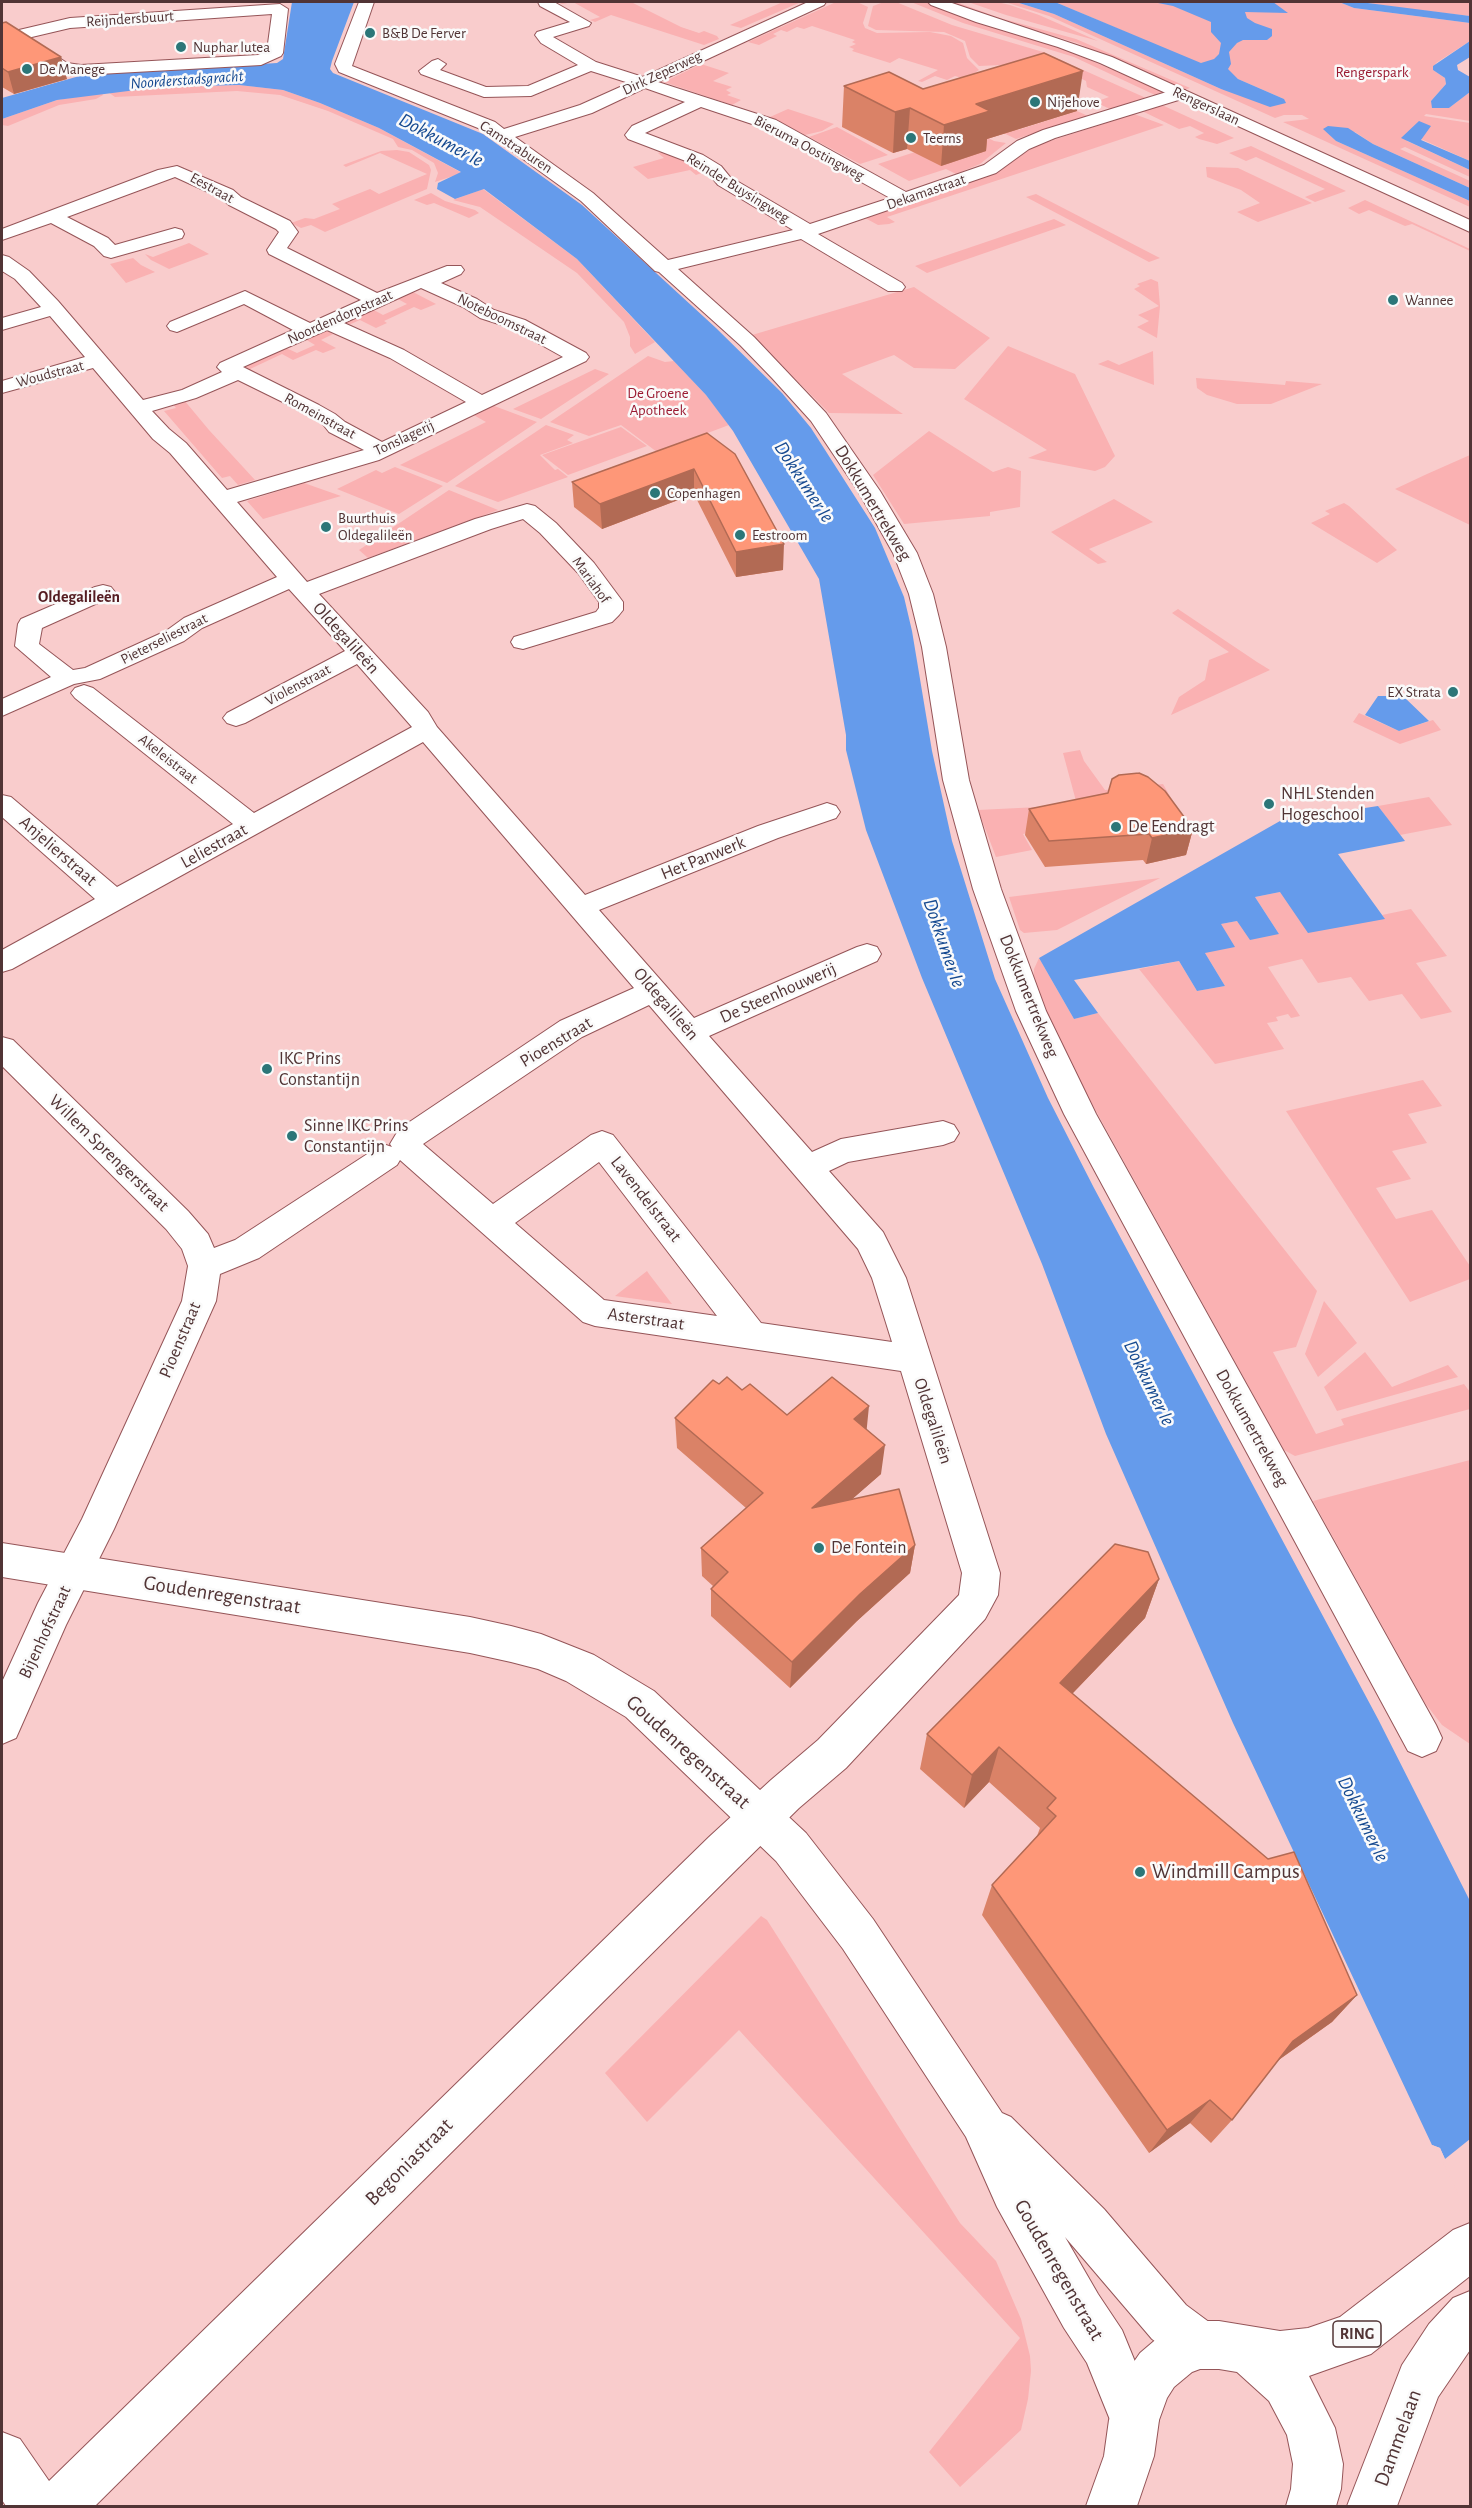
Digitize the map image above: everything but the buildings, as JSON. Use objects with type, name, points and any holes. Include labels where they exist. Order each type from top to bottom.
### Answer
[{"type":"street","name":"Bieruma Oostingweg","points":[[546,2],[583,23],[543,35],[547,40],[590,65],[770,124],[905,199]]},
{"type":"street","name":"Dirk Zeperweg","points":[[502,135],[576,113],[819,2]]},
{"type":"street","name":"Rengerslaan","points":[[936,2],[981,19],[1086,52],[1470,227]]},
{"type":"street","name":"Camstraburen","points":[[365,4],[343,64],[345,69],[483,124],[502,135],[587,196],[662,267]]},
{"type":"street","name":"Reijndersbuurt","points":[[2,39],[18,34],[70,23],[280,9],[275,53],[261,60],[70,69],[32,48],[18,34]]},
{"type":"street","points":[[438,64],[426,71],[484,93],[531,91],[590,65]]},
{"type":"street","name":"Dekamastraat","points":[[662,267],[807,232],[990,169],[1023,145],[1049,134],[1179,94]]},
{"type":"street","name":"Reinder Buysingweg","points":[[700,102],[638,130],[634,135],[698,159],[715,170],[724,181],[807,232]]},
{"type":"street","name":"Eestraat","points":[[2,235],[164,174],[182,172],[283,225],[289,232],[276,250],[378,301]]},
{"type":"street","points":[[51,216],[101,242],[111,252],[175,234]]},
{"type":"street","points":[[807,232],[895,287]]},
{"type":"street","name":"Oldegalileën","points":[[2,261],[22,276],[54,309],[169,442],[178,448],[298,585],[419,717],[426,730],[862,1230],[879,1253],[889,1278],[981,1573],[979,1595],[957,1625],[832,1754],[760,1818]]},
{"type":"street","name":"Dokkumertrekweg","points":[[662,267],[747,341],[802,398],[841,447],[896,536],[918,582],[928,616],[956,780],[965,813],[987,889],[1031,1011],[1100,1150],[1422,1738]]},
{"type":"street","name":"Noordendorpstraat","points":[[139,408],[189,394],[319,327],[421,281],[425,283],[454,270]]},
{"type":"street","name":"Noteboomstraat","points":[[425,283],[470,303],[487,314],[518,324],[579,357]]},
{"type":"street","points":[[177,326],[245,297],[319,327],[397,354],[480,402]]},
{"type":"street","points":[[2,324],[54,309]]},
{"type":"street","name":"Tonslagerij","points":[[222,499],[381,450],[579,357]]},
{"type":"street","name":"Woudstraat","points":[[2,387],[98,360]]},
{"type":"street","name":"Romeinstraat","points":[[232,370],[312,409],[328,418],[337,427],[381,450]]},
{"type":"street","name":"Pieterseliestraat","points":[[2,708],[76,686],[92,674],[175,636],[193,623],[298,585],[527,511]]},
{"type":"street","name":"Mariahof","points":[[523,642],[604,617],[611,610],[612,602],[586,568],[548,528],[527,511]]},
{"type":"street","name":"Akeleistraat","points":[[103,592],[30,624],[27,646],[252,825]]},
{"type":"street","name":"Violenstraat","points":[[236,718],[360,653]]},
{"type":"street","name":"Leliestraat","points":[[2,962],[426,730]]},
{"type":"street","name":"Anjelierstraat","points":[[2,802],[114,900]]},
{"type":"street","name":"Het Panwerk","points":[[581,907],[768,832],[827,812]]},
{"type":"street","name":"De Steenhouwerij","points":[[690,1032],[867,954]]},
{"type":"street","name":"Pioenstraat","points":[[74,1571],[101,1518],[199,1301],[205,1266],[247,1249],[396,1150],[420,1129],[571,1029],[654,991]]},
{"type":"street","name":"Willem Sprengerstraat","points":[[2,1048],[177,1220],[196,1243],[205,1266]]},
{"type":"street","points":[[808,1168],[841,1150],[943,1133]]},
{"type":"street","name":"Lavendelstraat","points":[[492,1222],[602,1143],[752,1335]]},
{"type":"street","name":"Asterstraat","points":[[396,1150],[415,1157],[595,1312],[913,1359]]},
{"type":"street","name":"Goudenregenstraat","points":[[2,1560],[471,1635],[541,1652],[580,1668],[640,1704],[791,1847],[858,1934],[982,2121],[1013,2191],[1081,2311],[1105,2347],[1134,2420]]},
{"type":"street","name":"Bijenhofstraat","points":[[2,1725],[74,1571]]},
{"type":"street","name":"Begoniastraat","points":[[60,2506],[760,1818]]},
{"type":"street","name":"Goudenregenstraat","points":[[982,2121],[1087,2226],[1169,2322],[1200,2345]]},
{"type":"street","name":"RING","points":[[1111,2506],[1129,2456],[1134,2420],[1148,2383],[1157,2370],[1177,2353],[1200,2345],[1248,2349],[1280,2355],[1308,2352],[1354,2337],[1459,2256]]},
{"type":"street","name":"Dammelaan","points":[[1372,2506],[1419,2382],[1446,2341],[1470,2314]]},
{"type":"street","points":[[1248,2349],[1286,2384],[1310,2428],[1318,2464],[1316,2489],[1311,2506]]},
{"type":"street","points":[[2,2457],[36,2506]]},
{"type":"green space","points":[[573,2],[631,2],[681,27],[699,33],[704,31],[719,39],[704,45],[611,15],[595,22],[590,20],[600,17]]},
{"type":"green space","points":[[783,2],[801,2],[741,28],[730,25]]},
{"type":"green space","points":[[836,2],[857,2],[868,7],[863,23],[865,28],[877,33],[930,32],[951,36],[963,43],[967,58],[979,70],[966,79],[955,76],[947,80],[935,76],[922,82],[918,81],[938,70],[899,58],[890,63],[852,51],[854,49],[849,47],[856,44],[852,42],[855,40],[812,26],[804,29],[797,27],[787,32],[781,30],[773,34],[777,36],[759,45],[748,42]]},
{"type":"green space","points":[[884,2],[896,2],[952,25],[1043,52],[1146,98],[1110,109],[1095,102],[1109,97],[1087,87],[1086,81],[1074,75],[1002,65],[979,66],[970,57],[965,41],[944,32],[876,30],[868,26],[873,6]]},
{"type":"green space","points":[[911,2],[926,2],[977,22],[1052,44],[1164,92],[1155,95],[1074,57],[963,23]]},
{"type":"green space","points":[[948,2],[956,2],[1000,18],[1076,39],[1190,88],[1184,90],[1077,43]]},
{"type":"green space","points":[[968,2],[997,2],[1010,5],[1098,41],[1006,15]]},
{"type":"green space","name":"Rengerspark","points":[[1005,2],[1016,2],[1054,14],[1221,89],[1284,99],[1238,79],[1231,73],[1194,61],[1055,2],[1339,2],[1354,8],[1470,23],[1470,41],[1436,63],[1433,70],[1445,78],[1446,84],[1431,101],[1449,108],[1470,92],[1470,121],[1426,114],[1424,116],[1470,123],[1470,161],[1421,139],[1407,141],[1470,170],[1470,177],[1405,147],[1400,149],[1470,181],[1470,188],[1373,144],[1355,132],[1330,135],[1336,141],[1470,201],[1470,207],[1283,122],[1309,119],[1302,115],[1284,115],[1275,118],[1049,16]]},
{"type":"green space","points":[[1360,2],[1470,2],[1470,16],[1409,9]]},
{"type":"green space","points":[[701,64],[729,73],[713,81],[732,87],[726,90],[731,93],[727,95],[741,100],[732,105],[664,82]]},
{"type":"green space","points":[[239,85],[283,90],[320,103],[379,128],[462,173],[435,182],[438,173],[434,163],[412,150],[398,147],[393,139],[328,111],[280,95],[237,91],[115,97],[108,92],[160,87]]},
{"type":"green space","points":[[102,93],[103,95],[96,99],[59,105],[8,126],[2,125],[2,119],[57,100]]},
{"type":"green space","points":[[1162,105],[1234,138],[1217,144],[1199,139],[1195,137],[1204,133],[1190,126],[1179,129],[1142,111]]},
{"type":"green space","points":[[788,109],[834,124],[822,131],[805,135],[770,117]]},
{"type":"green space","points":[[1077,111],[1088,116],[1016,139],[993,128],[1018,130]]},
{"type":"green space","points":[[1134,114],[1164,125],[887,217],[895,222],[889,224],[878,225],[865,218],[994,174],[1035,146]]},
{"type":"green space","points":[[837,127],[888,155],[860,164],[809,137]]},
{"type":"green space","points":[[977,132],[994,141],[1006,143],[980,164],[956,174],[946,169],[909,181],[878,164]]},
{"type":"green space","points":[[1251,146],[1346,191],[1315,202],[1305,197],[1325,189],[1256,157],[1246,161],[1229,153]]},
{"type":"green space","points":[[381,151],[409,152],[429,165],[431,170],[427,189],[325,232],[311,225],[301,228],[291,223],[305,218],[314,219],[340,209],[332,204],[370,189],[379,194],[427,174],[380,153],[346,167],[343,165]]},
{"type":"green space","points":[[663,152],[687,160],[707,171],[696,175],[690,170],[648,179],[633,167],[664,158],[658,153]]},
{"type":"green space","points":[[1206,167],[1238,168],[1312,203],[1258,222],[1237,212],[1260,203],[1241,190],[1207,177]]},
{"type":"green space","points":[[483,189],[577,259],[655,342],[635,354],[630,346],[630,337],[624,322],[577,273],[480,207],[453,200]]},
{"type":"green space","points":[[431,193],[445,201],[479,213],[469,218],[434,203],[427,205],[414,200]]},
{"type":"green space","points":[[1036,194],[1160,258],[1149,262],[1026,197]]},
{"type":"green space","points":[[1365,200],[1470,251],[1412,224],[1405,226],[1369,210],[1359,214],[1348,208]]},
{"type":"green space","points":[[1054,219],[1066,225],[927,273],[915,266]]},
{"type":"green space","points":[[189,243],[209,254],[169,269],[151,260],[145,254],[153,257]]},
{"type":"green space","points":[[133,258],[155,272],[126,283],[110,264]]},
{"type":"green space","points":[[1151,279],[1158,282],[1160,306],[1157,338],[1137,327],[1149,321],[1138,315],[1159,306],[1134,289],[1140,286],[1137,284]]},
{"type":"green space","points":[[416,286],[421,288],[413,292],[436,304],[421,310],[414,307],[384,321],[387,323],[376,328],[360,320],[346,326],[341,323],[372,309],[383,315],[407,304],[396,298]]},
{"type":"green space","points":[[914,287],[990,338],[955,369],[914,368],[894,355],[842,374],[903,414],[829,413],[752,335]]},
{"type":"green space","points":[[325,330],[333,334],[321,340],[336,348],[323,353],[316,350],[293,360],[282,354],[250,369],[257,373],[253,375],[244,370],[242,365],[284,347],[297,353],[315,345],[305,339]]},
{"type":"green space","points":[[1008,346],[1075,374],[1115,456],[1105,467],[1095,471],[1028,458],[1047,450],[964,399]]},
{"type":"green space","points":[[1153,351],[1154,385],[1098,364],[1108,360],[1119,365]]},
{"type":"green space","name":"De Groene Apotheek","points":[[648,356],[665,362],[674,361],[706,395],[729,425],[657,452],[621,425],[589,436],[550,422]]},
{"type":"green space","points":[[595,369],[609,374],[541,419],[513,409]]},
{"type":"green space","points":[[1196,378],[1285,385],[1286,381],[1322,384],[1271,404],[1237,404],[1207,395],[1197,388]]},
{"type":"green space","points":[[184,400],[255,480],[238,485],[230,476],[222,478],[164,411],[176,408],[172,403]]},
{"type":"green space","points":[[489,404],[537,422],[447,483],[400,465],[486,422],[470,413]]},
{"type":"green space","points":[[546,425],[574,435],[567,440],[573,443],[540,455],[555,470],[558,469],[568,477],[498,502],[455,486]]},
{"type":"green space","points":[[621,427],[647,446],[568,475],[542,455]]},
{"type":"green space","points":[[929,431],[993,472],[1008,467],[1021,471],[1020,507],[990,512],[990,516],[904,524],[873,475]]},
{"type":"green space","points":[[1470,455],[1470,525],[1395,489],[1427,474]]},
{"type":"green space","points":[[395,467],[443,486],[399,514],[337,489],[376,470],[382,473]]},
{"type":"green space","points":[[304,483],[341,496],[263,519],[247,501]]},
{"type":"green space","points":[[449,490],[498,510],[368,558],[359,550]]},
{"type":"green space","points":[[1114,499],[1153,522],[1089,549],[1107,562],[1098,564],[1051,532]]},
{"type":"green space","points":[[1344,503],[1397,550],[1377,563],[1311,523],[1330,514],[1325,511]]},
{"type":"green space","points":[[1178,609],[1270,670],[1171,715],[1179,697],[1205,680],[1209,660],[1229,652],[1172,613]]},
{"type":"green space","points":[[1359,713],[1399,731],[1433,720],[1441,730],[1400,744],[1353,722]]},
{"type":"green space","points":[[1080,750],[1084,761],[1105,790],[1163,784],[1189,829],[1105,817],[1023,834],[1032,850],[996,857],[978,810],[1059,806],[1076,801],[1063,753]]},
{"type":"green space","points":[[1429,797],[1452,825],[1400,835],[1378,806]]},
{"type":"green space","points":[[1160,878],[1057,930],[1024,933],[1020,930],[1009,897]]},
{"type":"green space","points":[[1280,892],[1384,918],[1382,915],[1411,909],[1447,956],[1416,963],[1452,1012],[1421,1019],[1402,994],[1369,1001],[1351,977],[1318,983],[1302,959],[1268,967],[1300,1016],[1291,1018],[1288,1014],[1276,1017],[1278,1021],[1267,1023],[1284,1049],[1215,1064],[1139,969],[1179,961],[1197,991],[1225,986],[1205,953],[1221,924],[1237,921],[1279,934],[1255,897]]},
{"type":"green space","points":[[1039,958],[1074,1019],[1098,1013],[1317,1291],[1296,1347],[1273,1352],[1316,1434],[1344,1425],[1341,1419],[1464,1384],[1470,1392],[1470,1409],[1295,1456],[1284,1450],[1081,1084],[1033,984],[1034,969]]},
{"type":"green space","points":[[1423,1080],[1442,1106],[1408,1114],[1427,1143],[1392,1151],[1411,1179],[1376,1188],[1396,1219],[1432,1210],[1470,1266],[1470,1279],[1410,1302],[1286,1111]]},
{"type":"green space","points":[[647,1271],[649,1274],[672,1304],[615,1296]]},
{"type":"green space","points":[[1324,1301],[1357,1343],[1318,1377],[1305,1354]]},
{"type":"green space","points":[[1365,1352],[1392,1387],[1448,1365],[1458,1377],[1337,1411],[1324,1387]]},
{"type":"green space","points":[[1470,1460],[1470,1744],[1442,1725],[1425,1703],[1313,1501]]},
{"type":"green space","points":[[761,1916],[767,1920],[960,2223],[996,2261],[1021,2319],[1030,2356],[1031,2371],[1021,2430],[960,2487],[929,2452],[1020,2338],[739,2030],[647,2122],[605,2073]]},
{"type":"water","points":[[292,2],[354,2],[332,61],[330,69],[333,73],[483,134],[582,205],[716,328],[782,393],[811,428],[875,528],[904,597],[932,751],[952,841],[995,979],[1048,1098],[1094,1188],[1378,1719],[1470,1901],[1470,2216],[1440,2148],[1432,2145],[1233,1723],[1106,1434],[1042,1264],[922,978],[866,830],[846,750],[846,735],[819,579],[733,431],[706,395],[577,259],[484,189],[455,199],[437,189],[438,183],[461,172],[379,128],[283,90],[239,85],[160,87],[57,100],[2,119],[2,98],[83,75],[277,63],[283,59]]},
{"type":"water","points":[[1016,2],[1055,2],[1201,63],[1214,59],[1219,54],[1221,43],[1211,32],[1211,22],[1173,6],[1153,2],[1273,2],[1288,13],[1245,12],[1247,18],[1272,29],[1272,36],[1267,40],[1243,40],[1237,43],[1229,52],[1231,64],[1228,69],[1238,79],[1284,99],[1286,103],[1270,107],[1221,89],[1054,14]]},
{"type":"water","points":[[1339,2],[1360,2],[1470,16],[1470,23],[1354,8]]},
{"type":"water","points":[[1470,41],[1470,57],[1457,65],[1458,70],[1470,77],[1470,92],[1449,108],[1432,108],[1431,101],[1446,84],[1445,78],[1433,70],[1433,66]]},
{"type":"water","points":[[1419,121],[1431,126],[1421,140],[1470,161],[1470,170],[1401,138]]},
{"type":"water","points":[[1328,126],[1348,128],[1373,144],[1470,188],[1470,201],[1336,141],[1323,129]]},
{"type":"water","points":[[1378,696],[1403,696],[1429,721],[1399,731],[1365,715]]},
{"type":"water","points":[[1378,806],[1405,841],[1338,854],[1385,919],[1308,933],[1280,892],[1255,897],[1279,934],[1250,940],[1237,921],[1221,924],[1235,947],[1205,953],[1225,986],[1197,991],[1179,961],[1074,980],[1098,1013],[1074,1019],[1039,958],[1280,821]]},
{"type":"pier","points":[[1470,2139],[1470,2219],[1437,2150],[1430,2147],[1432,2145],[1440,2148],[1445,2159]]},
{"type":"place","name":"B&B De Ferver","points":[[370,33]]},
{"type":"place","name":"Nuphar lutea","points":[[181,47]]},
{"type":"place","name":"De Manege","points":[[27,69]]},
{"type":"place","name":"Nijehove","points":[[1035,102]]},
{"type":"place","name":"Teerns","points":[[911,138]]},
{"type":"place","name":"Wannee","points":[[1393,300]]},
{"type":"place","name":"Copenhagen","points":[[655,493]]},
{"type":"place","name":"Buurthuis Oldegalileën","points":[[326,527]]},
{"type":"place","name":"Eestroom","points":[[740,535]]},
{"type":"place","name":"EX Strata","points":[[1453,692]]},
{"type":"place","name":"NHL Stenden Hogeschool","points":[[1269,804]]},
{"type":"place","name":"De Eendragt","points":[[1116,827]]},
{"type":"place","name":"IKC Prins Constantijn","points":[[267,1069]]},
{"type":"place","name":"Sinne IKC Prins Constantijn","points":[[292,1136]]},
{"type":"place","name":"De Fontein","points":[[819,1548]]},
{"type":"place","name":"Windmill Campus","points":[[1140,1872]]},
{"type":"district","name":"Oldegalileën","points":[[79,597]]},
{"type":"water label","name":"Noorderstadsgracht","points":[[187,80]]},
{"type":"water label","name":"Dokkumer Ie","points":[[441,140]]},
{"type":"water label","name":"Dokkumer Ie","points":[[804,482]]},
{"type":"water label","name":"Dokkumer Ie","points":[[944,943]]},
{"type":"water label","name":"Dokkumer Ie","points":[[1149,1383]]},
{"type":"water label","name":"Dokkumer Ie","points":[[1363,1819]]}]
